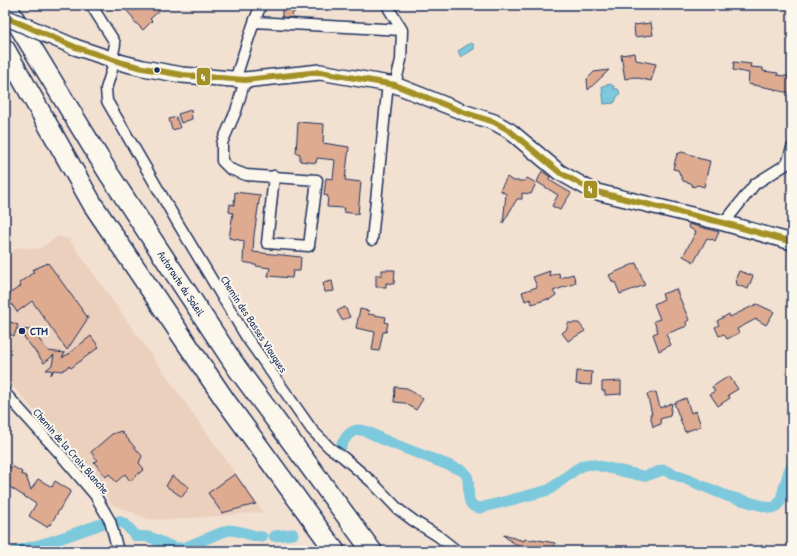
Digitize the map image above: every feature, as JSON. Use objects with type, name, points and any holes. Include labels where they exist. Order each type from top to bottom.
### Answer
[{"type":"highway","name":"Autoroute du Soleil","points":[[6,5],[109,174],[233,362],[372,551]]},
{"type":"highway","points":[[5,49],[93,205],[225,400],[335,551]]},
{"type":"street","name":"Chemin des Basses Viougues","points":[[91,5],[115,44],[114,60],[106,89],[107,101],[247,338],[312,430],[330,448],[344,457],[372,482],[398,509],[438,536],[457,551]]},
{"type":"street","points":[[261,5],[254,22],[240,80],[236,111],[222,143],[222,161],[230,169],[246,175],[274,176],[317,180],[309,246],[267,242],[274,176]]},
{"type":"street","points":[[372,240],[392,84],[401,60],[402,30],[388,5]]},
{"type":"street","points":[[5,17],[74,47],[143,68],[182,75],[240,80],[320,72],[392,84],[463,112],[494,122],[510,131],[559,172],[593,191],[792,242]]},
{"type":"street","points":[[254,22],[402,30]]},
{"type":"street","points":[[724,224],[756,184],[787,164],[792,148]]},
{"type":"street","name":"Chemin de la Croix Blanche","points":[[5,393],[96,495],[110,521],[118,551]]},
{"type":"shaded area","points":[[58,236],[69,239],[263,512],[170,520],[148,519],[111,504],[100,485],[5,377],[5,257],[18,247],[39,249]]},
{"type":"water","points":[[471,43],[474,45],[474,49],[461,57],[458,51]]},
{"type":"water","points":[[611,84],[614,86],[614,89],[618,89],[619,94],[614,103],[604,104],[602,86]]},
{"type":"building","points":[[122,5],[153,5],[159,11],[150,19],[152,21],[143,30],[133,20],[134,19]]},
{"type":"building","points":[[282,5],[303,5],[292,14],[293,18],[282,17]]},
{"type":"building","points":[[651,23],[653,35],[635,37],[634,25]]},
{"type":"building","points":[[635,53],[636,60],[656,64],[651,81],[634,77],[625,79],[621,55]]},
{"type":"building","points":[[734,62],[751,64],[750,67],[763,68],[763,71],[792,77],[790,93],[748,84],[749,73],[733,70]]},
{"type":"building","points":[[609,70],[588,90],[587,79],[594,72]]},
{"type":"building","points":[[191,110],[192,119],[181,123],[178,114]]},
{"type":"building","points":[[176,117],[180,128],[172,130],[169,119]]},
{"type":"building","points":[[298,122],[324,124],[323,143],[349,147],[345,180],[361,182],[358,214],[343,212],[344,208],[327,207],[328,196],[324,195],[326,178],[333,179],[335,160],[317,158],[316,163],[300,161],[300,154],[296,153]]},
{"type":"building","points":[[682,152],[710,161],[704,187],[698,185],[693,187],[691,183],[683,181],[678,170],[673,169],[677,154]]},
{"type":"building","points":[[542,171],[550,177],[549,180],[571,193],[560,210],[552,206],[558,195],[537,182]]},
{"type":"building","points":[[507,177],[513,181],[525,181],[527,178],[536,183],[531,194],[522,193],[522,199],[517,199],[503,223],[506,194],[500,190]]},
{"type":"building","points":[[235,192],[260,195],[253,252],[301,257],[300,271],[293,271],[292,278],[268,276],[270,268],[243,262],[244,241],[229,238],[233,213],[229,212],[230,204],[234,205]]},
{"type":"building","points":[[689,224],[719,232],[715,241],[707,238],[694,262],[683,256],[696,232],[688,227]]},
{"type":"building","points":[[48,263],[88,318],[67,350],[32,301],[17,312],[6,296],[21,286],[19,283],[34,272],[32,270]]},
{"type":"building","points":[[636,263],[645,285],[620,294],[615,282],[613,283],[609,275]]},
{"type":"building","points":[[382,270],[395,270],[394,284],[386,283],[386,287],[376,287],[376,275],[382,275]]},
{"type":"building","points":[[550,271],[549,276],[559,273],[560,278],[573,274],[576,283],[553,291],[556,295],[549,300],[548,299],[532,304],[530,299],[525,301],[522,292],[537,287],[533,277]]},
{"type":"building","points":[[739,271],[753,276],[748,289],[737,285],[736,278]]},
{"type":"building","points":[[332,281],[334,291],[325,292],[323,283]]},
{"type":"building","points":[[676,289],[689,320],[686,322],[687,326],[666,334],[671,345],[659,351],[653,334],[658,332],[654,321],[660,319],[654,304],[664,299],[662,294]]},
{"type":"building","points":[[757,304],[774,312],[766,325],[756,319],[737,329],[739,333],[727,339],[724,334],[719,336],[715,327],[719,325],[717,321],[729,314],[730,317]]},
{"type":"building","points":[[345,307],[350,317],[342,320],[337,311]]},
{"type":"building","points":[[360,309],[369,311],[368,314],[386,317],[385,322],[388,323],[386,332],[383,332],[379,351],[372,350],[375,332],[356,328]]},
{"type":"building","points":[[5,320],[18,325],[14,336],[5,332]]},
{"type":"building","points":[[568,323],[579,323],[585,331],[568,341],[562,333],[567,329]]},
{"type":"building","points":[[18,329],[32,330],[48,351],[65,353],[62,358],[70,354],[69,353],[91,336],[99,347],[71,368],[69,366],[62,371],[54,370],[51,375],[52,370],[46,370],[52,365],[54,355],[44,363]]},
{"type":"building","points":[[577,371],[592,372],[591,385],[576,384]]},
{"type":"building","points":[[729,376],[738,389],[728,395],[730,398],[718,406],[710,394],[715,391],[712,387]]},
{"type":"building","points":[[621,381],[621,394],[605,395],[605,391],[602,391],[602,382]]},
{"type":"building","points":[[395,387],[407,388],[423,399],[416,410],[405,403],[394,402]]},
{"type":"building","points":[[656,392],[660,408],[672,403],[670,416],[660,419],[661,424],[653,427],[650,414],[652,414],[647,394]]},
{"type":"building","points":[[686,398],[691,413],[696,411],[701,426],[685,432],[674,403]]},
{"type":"building","points":[[121,431],[142,456],[139,463],[144,469],[130,481],[125,474],[116,482],[109,474],[106,477],[94,462],[97,460],[91,452],[112,434]]},
{"type":"building","points":[[5,464],[11,468],[12,466],[22,472],[21,474],[26,476],[31,490],[38,479],[52,487],[55,481],[71,491],[50,525],[49,524],[47,527],[29,516],[36,504],[5,484]]},
{"type":"building","points":[[235,474],[256,504],[222,513],[208,493]]},
{"type":"building","points":[[172,476],[189,487],[182,497],[166,486]]},
{"type":"building","points":[[504,535],[524,541],[525,539],[533,539],[555,543],[554,551],[532,551],[522,549]]},
{"type":"waterway","points":[[340,449],[349,434],[355,430],[361,430],[463,471],[467,475],[470,503],[480,508],[549,490],[575,470],[584,465],[591,464],[643,476],[664,470],[727,496],[771,508],[775,507],[780,502],[792,465]]},
{"type":"waterway","points":[[118,521],[125,524],[136,536],[150,537],[179,548],[183,548],[228,530],[262,537]]},
{"type":"waterway","points":[[16,551],[53,541],[104,523]]},
{"type":"waterway","points":[[274,536],[293,534]]},
{"type":"transit line","name":"4","points":[[5,17],[75,47],[123,63],[182,75],[245,80],[320,72],[395,85],[463,112],[494,122],[510,131],[559,172],[593,191],[724,223],[792,242]]},
{"type":"place","name":"CTM","points":[[22,331]]}]
